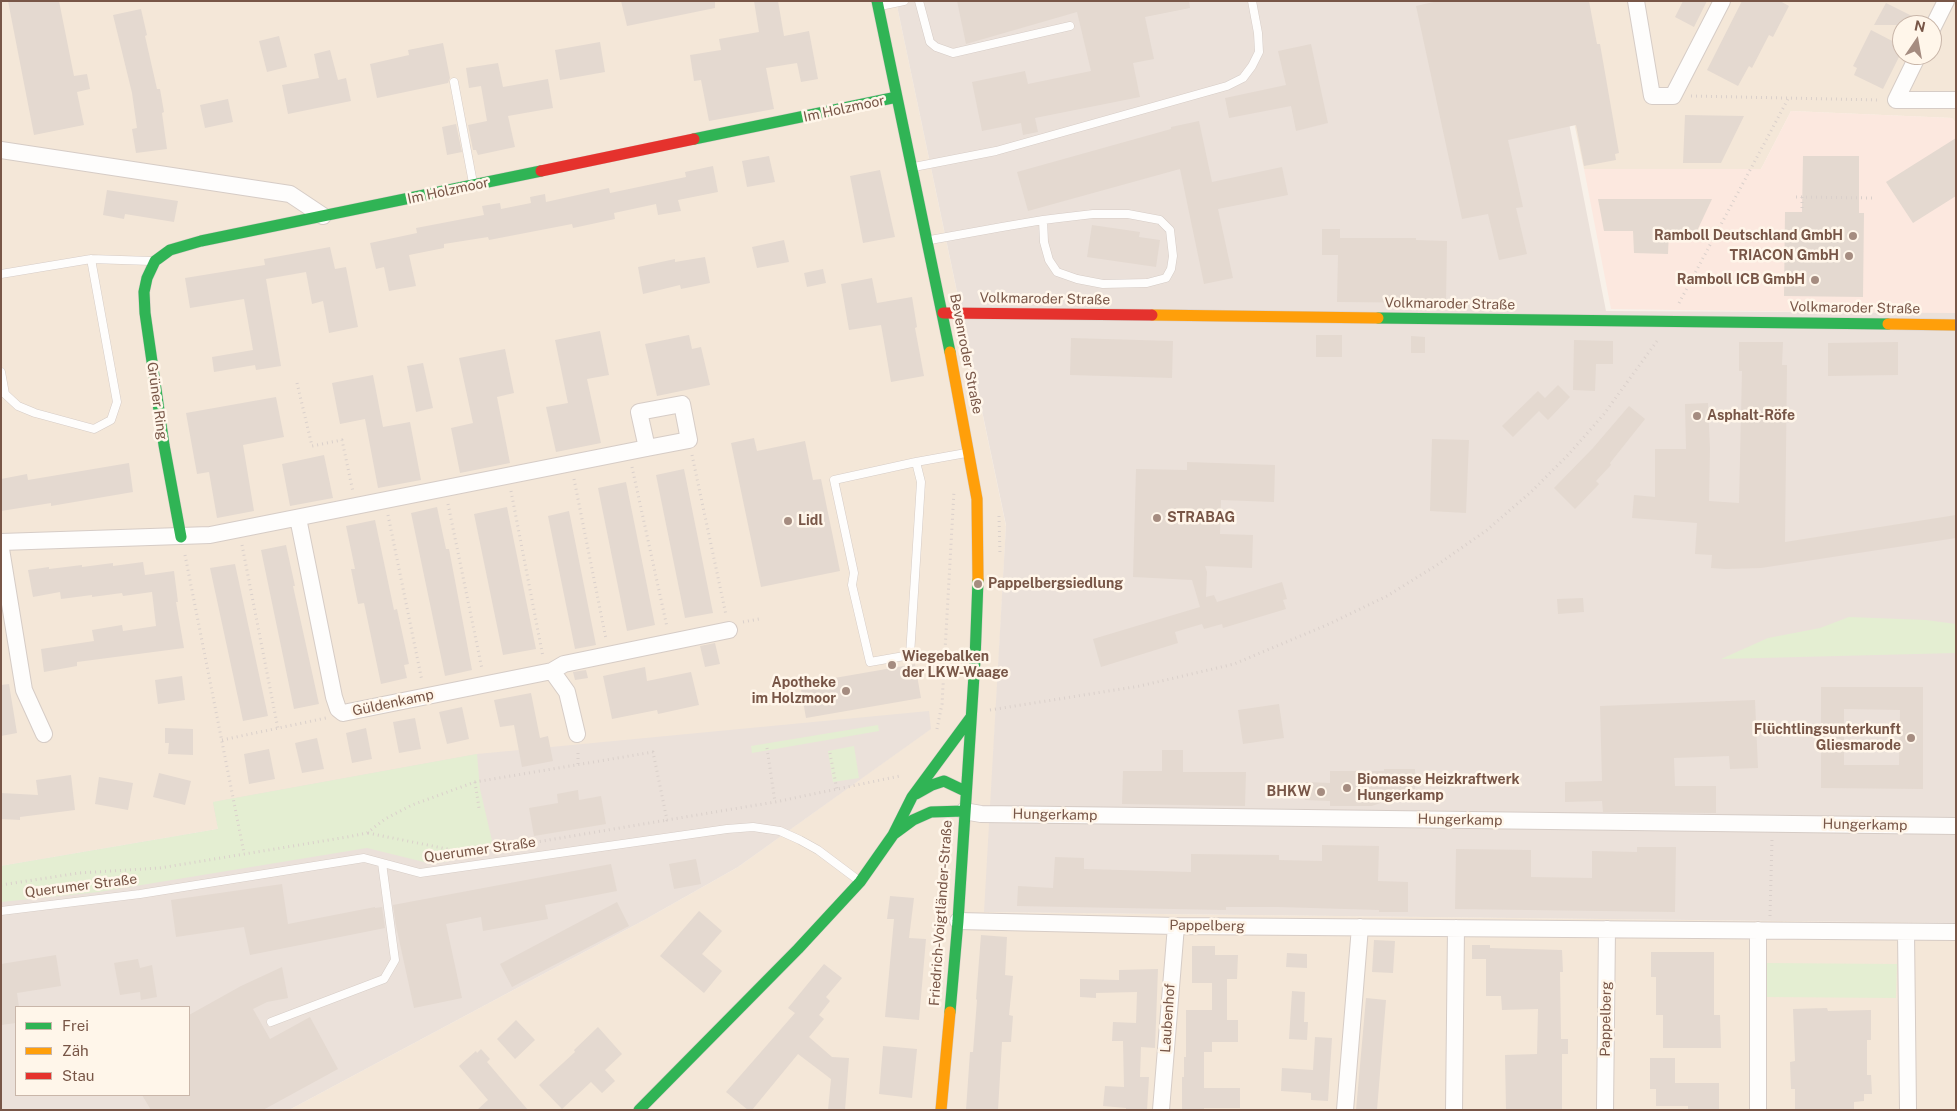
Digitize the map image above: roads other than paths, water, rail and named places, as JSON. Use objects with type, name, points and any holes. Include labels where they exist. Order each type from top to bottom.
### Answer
[{"type":"street","points":[[1636,1],[1652,96],[1673,96],[1722,1]]},
{"type":"street","points":[[1939,15],[1946,1]]},
{"type":"street","name":"Bevenroder Straße","points":[[877,4],[943,313],[977,499],[979,563],[971,718]]},
{"type":"street","points":[[1913,65],[1896,100],[1956,100]]},
{"type":"street","name":"Im Holzmoor","points":[[322,216],[897,97]]},
{"type":"street","points":[[1,150],[290,194],[322,216]]},
{"type":"street","points":[[155,261],[170,250],[201,241],[322,216]]},
{"type":"street","name":"Grüner Ring","points":[[155,261],[147,278],[144,292],[145,313],[164,445],[181,537]]},
{"type":"street","name":"Volkmaroder Straße","points":[[943,313],[1956,325]]},
{"type":"street","points":[[1,542],[210,535],[689,440],[682,404],[639,412],[647,448]]},
{"type":"street","name":"Güldenkamp","points":[[298,518],[334,697],[338,709],[343,713],[549,671],[564,664],[729,630]]},
{"type":"street","points":[[1,549],[24,690],[44,734]]},
{"type":"street","points":[[549,671],[567,692],[577,734]]},
{"type":"street","points":[[639,1110],[798,949],[860,882],[893,834],[912,797],[971,718]]},
{"type":"street","name":"Friedrich-Voigtländer-Straße","points":[[941,1110],[958,922],[971,718]]},
{"type":"street","points":[[912,797],[932,785],[944,781],[965,791]]},
{"type":"street","points":[[893,834],[912,820],[931,812],[964,811]]},
{"type":"street","name":"Hungerkamp","points":[[964,811],[981,814],[1956,826]]},
{"type":"street","name":"Pappelberg","points":[[958,922],[1176,926],[1956,932]]},
{"type":"street","name":"Laubenhof","points":[[1161,1110],[1176,926]]},
{"type":"street","points":[[1345,1110],[1360,927]]},
{"type":"street","points":[[1454,1110],[1456,928]]},
{"type":"street","name":"Pappelberg","points":[[1605,1110],[1607,929]]},
{"type":"street","points":[[1758,1110],[1764,930]]},
{"type":"street","points":[[1906,932],[1908,1110]]},
{"type":"lane","points":[[877,4],[904,1]]},
{"type":"lane","points":[[918,1],[930,42],[936,48],[953,53],[1070,26]]},
{"type":"lane","points":[[912,167],[996,151],[1227,86],[1243,78],[1259,52],[1258,33],[1252,1]]},
{"type":"lane","points":[[454,82],[474,185]]},
{"type":"lane","points":[[928,240],[1043,220],[1092,214],[1128,214],[1160,220],[1170,230],[1172,269],[1166,278],[1147,282],[1103,284],[1077,279],[1057,272],[1049,260],[1044,242],[1043,220]]},
{"type":"lane","points":[[1,274],[91,259],[155,261]]},
{"type":"lane","points":[[1,372],[5,394],[18,406],[26,410],[94,429],[111,420],[117,402],[91,259]]},
{"type":"lane","points":[[916,462],[921,482],[910,655],[870,662],[852,585],[854,573],[834,480],[916,462],[968,452]]},
{"type":"lane","name":"Querumer Straße","points":[[1,911],[140,894],[364,858],[420,873],[718,830],[753,827],[780,831],[800,840],[818,850],[860,882]]},
{"type":"lane","points":[[271,1022],[384,979],[395,960],[382,863]]},
{"type":"place","name":"Ramboll Deutschland GmbH","points":[[1853,236]]},
{"type":"place","name":"TRIACON GmbH","points":[[1849,256]]},
{"type":"place","name":"Ramboll ICB GmbH","points":[[1815,280]]},
{"type":"place","name":"Asphalt-Röfe","points":[[1697,416]]},
{"type":"place","name":"STRABAG","points":[[1157,518]]},
{"type":"place","name":"Lidl","points":[[788,521]]},
{"type":"place","name":"Pappelbergsiedlung","points":[[978,584]]},
{"type":"place","name":"Wiegebalken der LKW-Waage","points":[[892,665]]},
{"type":"place","name":"Apotheke im Holzmoor","points":[[846,691]]},
{"type":"place","name":"Flüchtlingsunterkunft Gliesmarode","points":[[1911,738]]},
{"type":"place","name":"Biomasse Heizkraftwerk Hungerkamp","points":[[1347,788]]},
{"type":"place","name":"BHKW","points":[[1321,792]]}]
